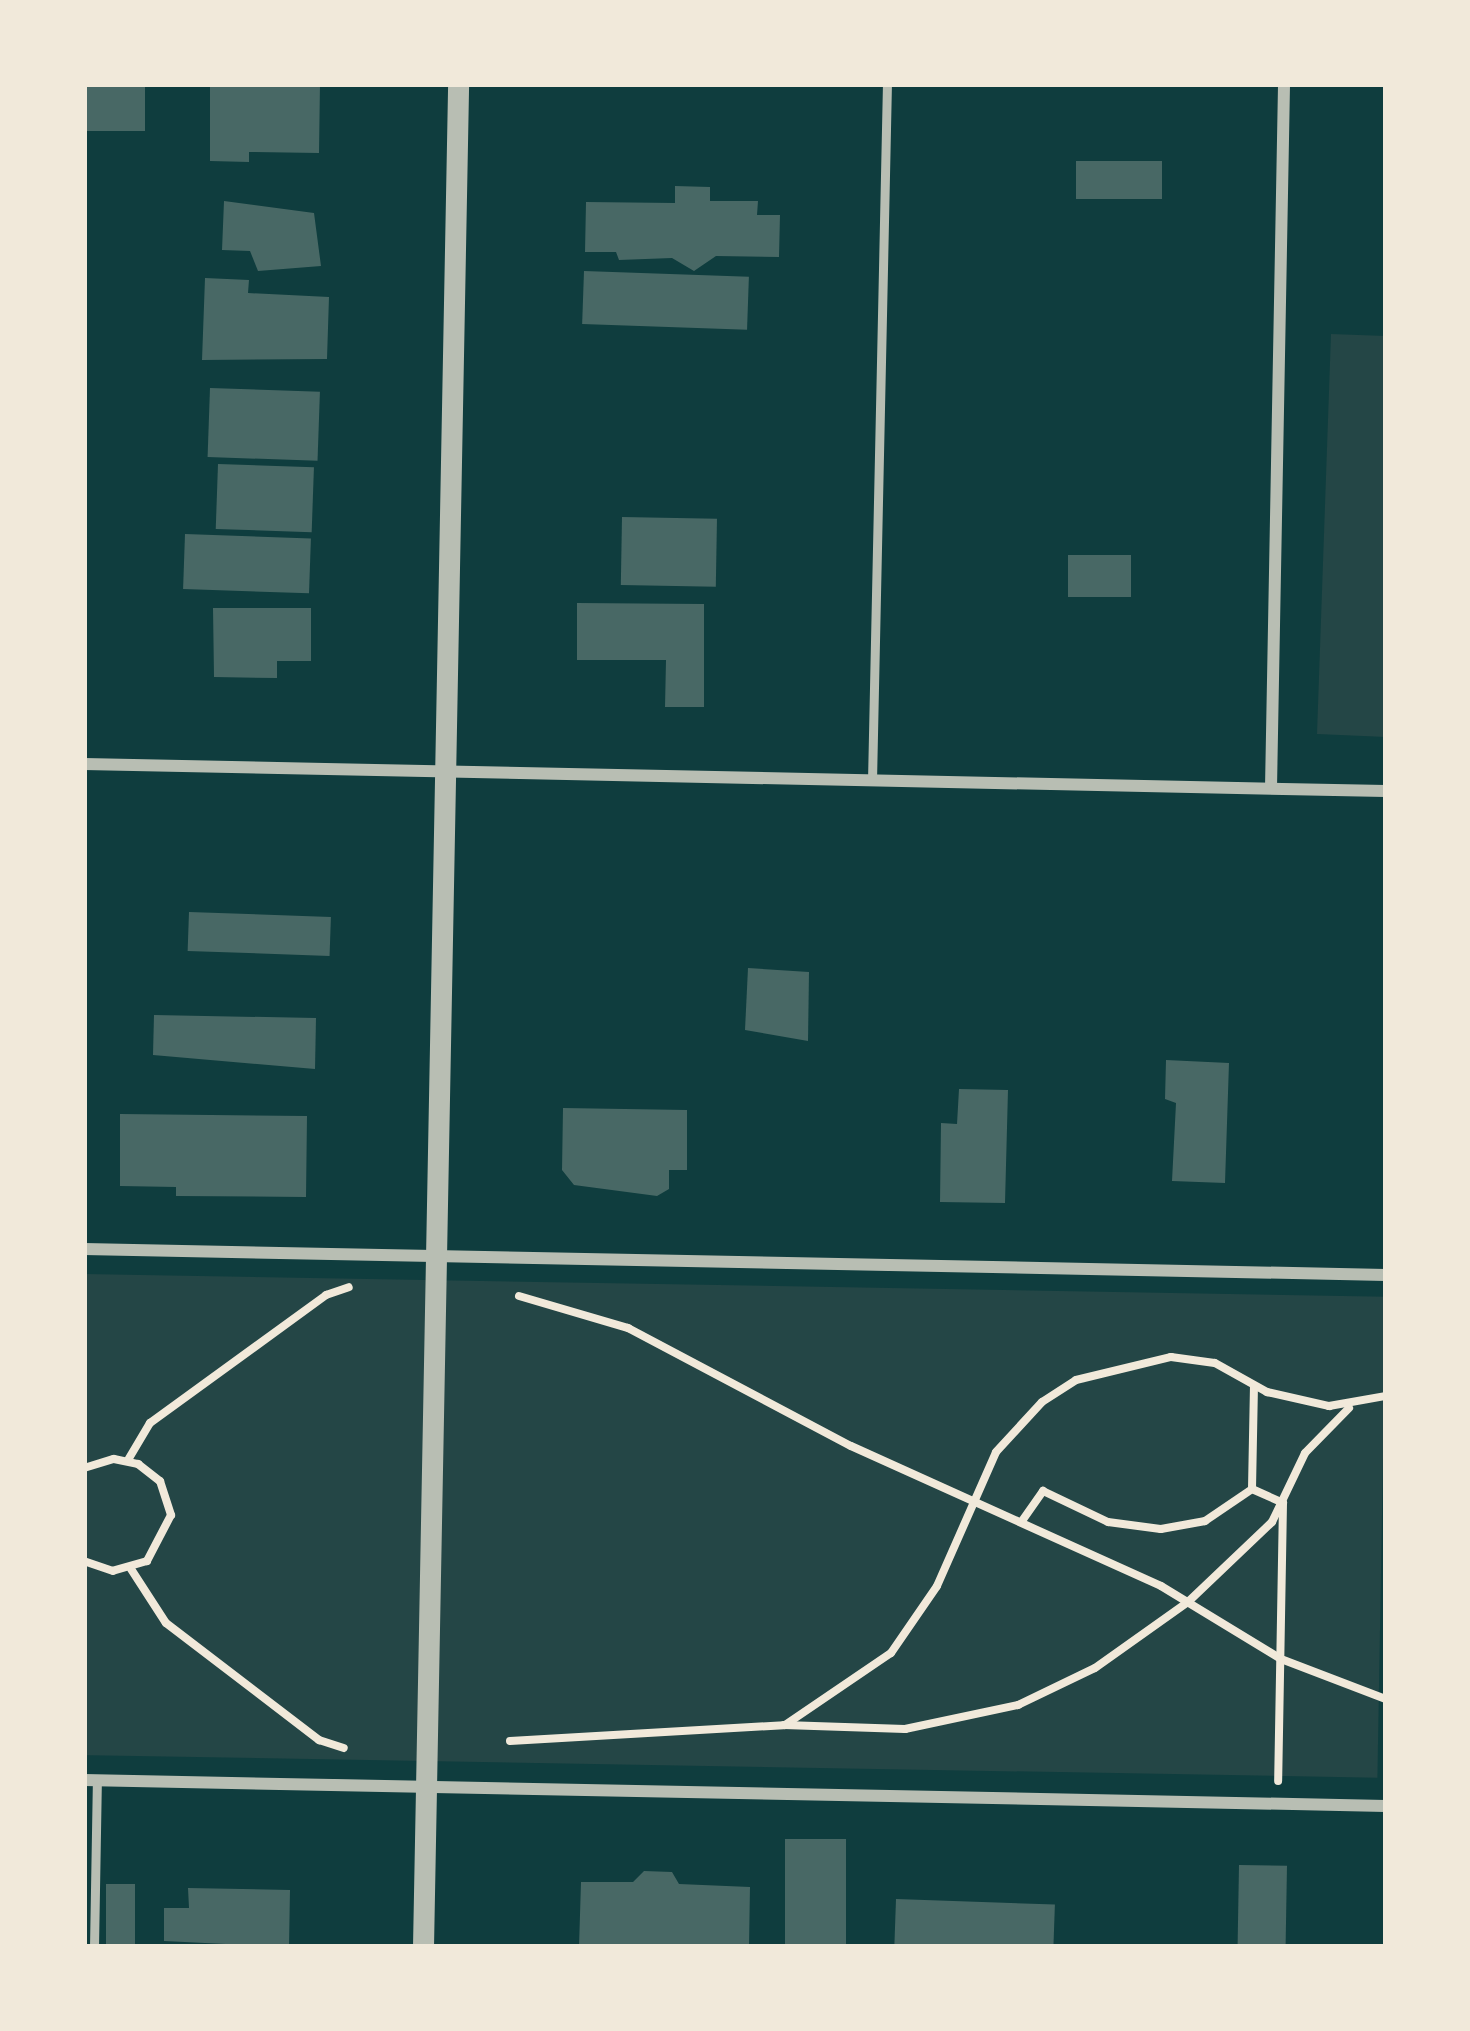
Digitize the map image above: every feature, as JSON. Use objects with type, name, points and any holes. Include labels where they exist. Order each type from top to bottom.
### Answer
[{"type":"street","points":[[423,1947],[458,84]]},
{"type":"street","points":[[1271,788],[1284,84]]},
{"type":"street","points":[[84,764],[1386,791]]},
{"type":"street","points":[[84,1249],[1386,1275]]},
{"type":"street","points":[[91,1780],[1386,1806]]},
{"type":"lane","points":[[872,781],[887,84]]},
{"type":"lane","points":[[91,1780],[94,1947]]},
{"type":"path","points":[[128,1460],[150,1423],[326,1294],[351,1286]]},
{"type":"path","points":[[519,1295],[628,1328],[851,1446],[1022,1521],[1188,1603],[1282,1659],[1386,1699]]},
{"type":"path","points":[[784,1725],[891,1652],[937,1586],[974,1499],[1016,1428],[1076,1380],[1171,1357],[1215,1363],[1254,1387],[1348,1408]]},
{"type":"path","points":[[1022,1521],[1035,1496],[1055,1491],[1108,1522],[1184,1526],[1224,1512],[1252,1489],[1254,1387]]},
{"type":"path","points":[[510,1741],[784,1725],[905,1729],[985,1715],[1095,1668],[1188,1603],[1256,1541],[1283,1503],[1305,1453],[1348,1408],[1386,1396]]},
{"type":"path","points":[[84,1468],[128,1460],[160,1481],[171,1515],[160,1549],[131,1569],[84,1561]]},
{"type":"path","points":[[1252,1489],[1283,1503]]},
{"type":"path","points":[[1278,1779],[1283,1503]]},
{"type":"path","points":[[131,1569],[166,1623],[319,1740],[344,1748]]},
{"type":"shaded area","points":[[1331,334],[1386,336],[1386,737],[1317,734]]},
{"type":"shaded area","points":[[84,1274],[1386,1297],[1377,1778],[84,1755]]},
{"type":"building","points":[[84,84],[145,84],[145,131],[84,131]]},
{"type":"building","points":[[210,84],[320,84],[319,153],[249,152],[249,162],[210,161]]},
{"type":"building","points":[[1076,161],[1162,161],[1162,199],[1076,199]]},
{"type":"building","points":[[675,186],[710,187],[710,201],[758,201],[757,215],[780,215],[779,257],[716,256],[694,271],[672,258],[619,260],[616,252],[585,252],[586,202],[675,203]]},
{"type":"building","points":[[224,201],[314,213],[321,266],[258,271],[250,251],[222,250]]},
{"type":"building","points":[[584,271],[749,277],[747,330],[582,324]]},
{"type":"building","points":[[205,278],[249,280],[248,293],[329,297],[327,359],[202,360]]},
{"type":"building","points":[[210,388],[320,392],[318,461],[208,457]]},
{"type":"building","points":[[218,464],[314,467],[312,532],[216,529]]},
{"type":"building","points":[[622,517],[717,519],[716,587],[621,585]]},
{"type":"building","points":[[185,534],[311,538],[309,593],[183,589]]},
{"type":"building","points":[[1068,555],[1131,555],[1131,597],[1068,597]]},
{"type":"building","points":[[577,603],[704,604],[704,707],[665,707],[666,660],[577,660]]},
{"type":"building","points":[[213,608],[311,608],[311,661],[277,661],[277,678],[214,677]]},
{"type":"building","points":[[189,912],[331,917],[330,956],[188,951]]},
{"type":"building","points":[[748,968],[809,972],[808,1041],[745,1030]]},
{"type":"building","points":[[154,1015],[316,1018],[315,1069],[153,1055]]},
{"type":"building","points":[[1166,1060],[1229,1063],[1225,1183],[1172,1181],[1176,1103],[1165,1099]]},
{"type":"building","points":[[959,1089],[1008,1090],[1005,1203],[940,1202],[941,1123],[957,1124]]},
{"type":"building","points":[[563,1108],[687,1110],[687,1170],[669,1170],[669,1189],[657,1196],[574,1185],[562,1170]]},
{"type":"building","points":[[120,1114],[307,1116],[306,1197],[176,1196],[176,1187],[120,1186]]},
{"type":"building","points":[[785,1839],[846,1839],[846,1947],[785,1947]]},
{"type":"building","points":[[1239,1865],[1287,1866],[1286,1947],[1238,1947]]},
{"type":"building","points":[[644,1871],[672,1872],[679,1884],[750,1887],[749,1947],[579,1947],[581,1882],[633,1882]]},
{"type":"building","points":[[106,1884],[135,1884],[135,1947],[106,1947]]},
{"type":"building","points":[[188,1888],[290,1890],[289,1947],[164,1941],[164,1908],[189,1908]]},
{"type":"building","points":[[896,1899],[1055,1905],[1053,1947],[894,1947]]}]
